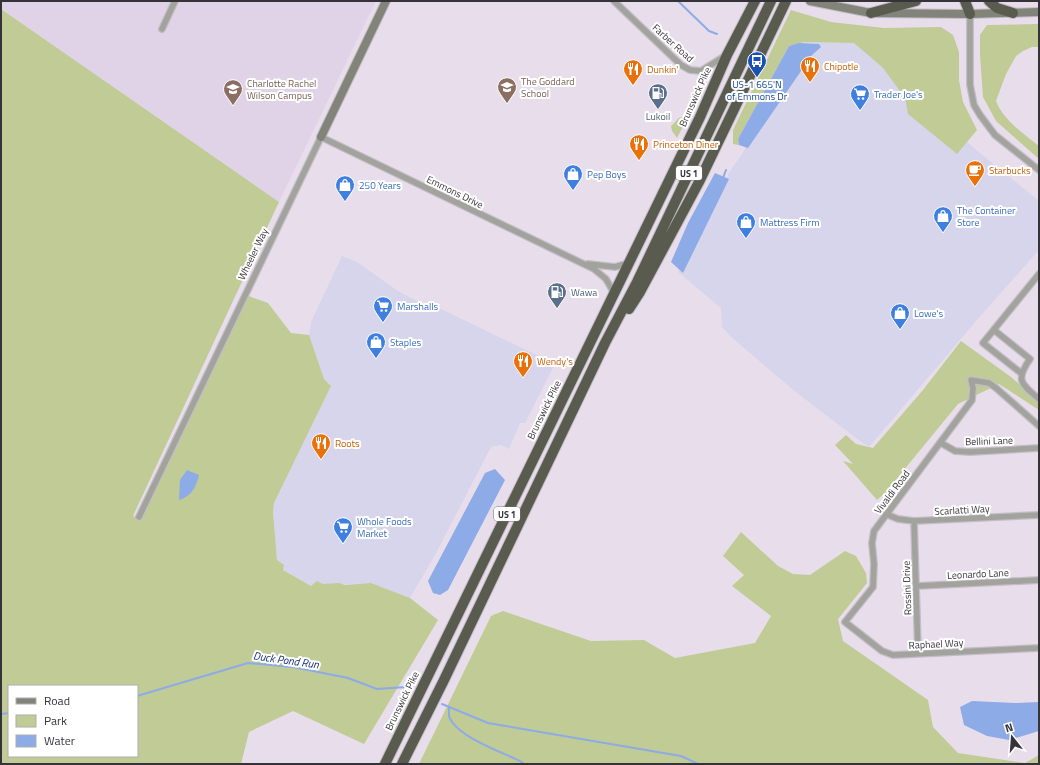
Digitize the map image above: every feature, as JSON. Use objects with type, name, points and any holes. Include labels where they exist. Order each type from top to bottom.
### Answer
[{"type":"highway","name":"Brunswick Pike","points":[[385,764],[630,263],[700,117],[727,55],[755,1]]},
{"type":"highway","name":"US 1","points":[[402,764],[444,680],[605,343],[637,282],[771,1]]},
{"type":"highway","points":[[605,343],[640,292],[668,242],[699,182],[786,1]]},
{"type":"highway","points":[[871,13],[916,1]]},
{"type":"highway","points":[[965,1],[970,14]]},
{"type":"highway","points":[[970,14],[974,1]]},
{"type":"highway","points":[[989,1],[997,8],[1013,13]]},
{"type":"street","points":[[162,28],[175,1]]},
{"type":"street","name":"Wheeler Way","points":[[139,517],[386,1]]},
{"type":"street","name":"Farber Road","points":[[614,1],[681,65],[690,70],[701,71],[727,55]]},
{"type":"street","points":[[810,1],[871,13],[970,14],[1039,12]]},
{"type":"street","points":[[970,14],[970,85],[974,105],[995,135],[1039,170]]},
{"type":"street","name":"Emmons Drive","points":[[321,137],[594,269],[606,279],[614,294]]},
{"type":"street","name":"Emmons Drive","points":[[582,263],[615,267],[630,263]]},
{"type":"street","points":[[1021,373],[983,343],[1039,274]]},
{"type":"street","points":[[994,330],[1030,359],[1021,373],[1021,379],[1026,388],[1039,399]]},
{"type":"street","name":"Vivaldi Road","points":[[845,622],[873,587],[874,564],[872,543],[874,531],[972,400],[973,388],[971,380],[989,383],[1039,426]]},
{"type":"street","name":"Bellini Lane","points":[[941,443],[955,451],[970,452],[1039,448]]},
{"type":"street","name":"Scarlatti Way","points":[[886,514],[898,519],[914,521],[1039,515]]},
{"type":"street","name":"Rossini Drive","points":[[914,521],[918,653]]},
{"type":"street","name":"Leonardo Lane","points":[[917,586],[1039,580]]},
{"type":"street","name":"Raphael Way","points":[[845,622],[882,651],[893,655],[1039,648]]},
{"type":"shaded area","name":"Charlotte Rachel Wilson Campus","points":[[1,1],[376,1],[279,202],[1,9]]},
{"type":"shaded area","points":[[805,42],[854,43],[974,148],[1039,201],[1039,250],[983,313],[869,447],[797,393],[730,336],[722,327],[721,308],[678,272],[730,171],[742,154],[782,78]]},
{"type":"shaded area","points":[[342,256],[357,262],[398,291],[421,303],[439,308],[555,364],[525,423],[520,423],[509,449],[501,445],[491,447],[435,555],[410,598],[371,583],[311,586],[283,570],[284,565],[277,560],[273,512],[274,503],[331,386],[324,379],[309,335],[311,322]]},
{"type":"green space","points":[[1,9],[279,202],[133,516],[138,518],[246,295],[268,303],[291,333],[309,335],[324,379],[331,386],[274,503],[273,512],[277,560],[284,565],[283,570],[311,586],[317,581],[323,584],[339,583],[345,585],[371,583],[410,598],[438,620],[364,744],[293,711],[249,732],[241,764],[1,764]]},
{"type":"green space","points":[[791,10],[831,22],[884,28],[941,27],[953,35],[959,52],[959,80],[963,102],[977,130],[957,154],[908,114],[905,98],[883,68],[854,43],[805,42],[789,46],[738,139],[739,145],[733,144],[733,130]]},
{"type":"green space","points":[[1039,24],[1039,47],[1032,47],[1016,56],[1006,74],[996,101],[999,108],[1009,121],[1039,146],[1039,159],[996,121],[983,97],[980,35],[987,25]]},
{"type":"green space","points":[[682,117],[687,117],[687,119],[677,138],[672,131],[671,126]]},
{"type":"green space","points":[[961,341],[1011,377],[1039,401],[1039,410],[999,384],[958,404],[885,493],[877,500],[843,461],[853,464],[835,445],[846,435],[856,444],[873,448],[923,390]]},
{"type":"green space","points":[[741,532],[778,566],[793,574],[810,575],[845,551],[856,556],[866,573],[867,583],[838,619],[843,641],[928,700],[933,727],[958,753],[1025,763],[1039,755],[1039,764],[419,764],[491,616],[503,611],[591,641],[644,640],[675,658],[755,643],[771,616],[732,586],[744,575],[723,556]]},
{"type":"water","points":[[799,43],[819,44],[821,47],[812,55],[748,148],[739,145],[738,139],[789,46]]},
{"type":"water","points":[[715,173],[729,179],[683,273],[671,262],[688,223]]},
{"type":"water","points":[[495,469],[505,480],[448,590],[440,595],[433,593],[428,581],[485,473]]},
{"type":"water","points":[[187,470],[199,475],[193,490],[187,496],[179,500],[180,480]]},
{"type":"water","points":[[972,701],[1015,703],[1039,702],[1039,731],[1009,740],[987,736],[964,725],[960,707]]},
{"type":"waterway","points":[[678,1],[709,31],[717,34]]},
{"type":"waterway","points":[[723,178],[726,170]]},
{"type":"waterway","name":"Duck Pond Run","points":[[138,696],[248,663],[293,667],[348,678],[377,689],[406,687],[411,689]]},
{"type":"waterway","points":[[442,704],[488,723],[681,756],[698,764]]},
{"type":"waterway","name":"Duck Pond Run","points":[[449,707],[449,716],[453,723],[469,737],[524,764]]},
{"type":"waterway","name":"Duck Pond Run","points":[[1,714],[8,713]]},
{"type":"place","name":"US-1 665'N of Emmons Dr","points":[[757,78]]},
{"type":"place","name":"Chipotle","points":[[810,83]]},
{"type":"place","name":"Dunkin'","points":[[633,86]]},
{"type":"place","name":"The Goddard School","points":[[507,104]]},
{"type":"place","name":"Charlotte Rachel Wilson Campus","points":[[233,106]]},
{"type":"place","name":"Lukoil","points":[[658,110]]},
{"type":"place","name":"Trader Joe's","points":[[860,111]]},
{"type":"place","name":"Princeton Diner","points":[[639,161]]},
{"type":"place","name":"Starbucks","points":[[975,187]]},
{"type":"place","name":"Pep Boys","points":[[573,191]]},
{"type":"place","name":"250 Years","points":[[345,202]]},
{"type":"place","name":"The Container Store","points":[[943,233]]},
{"type":"place","name":"Mattress Firm","points":[[746,239]]},
{"type":"place","name":"Wawa","points":[[557,309]]},
{"type":"place","name":"Marshalls","points":[[383,323]]},
{"type":"place","name":"Lowe's","points":[[900,330]]},
{"type":"place","name":"Staples","points":[[376,359]]},
{"type":"place","name":"Wendy's","points":[[523,378]]},
{"type":"place","name":"Roots","points":[[321,460]]},
{"type":"place","name":"Whole Foods Market","points":[[343,544]]}]
